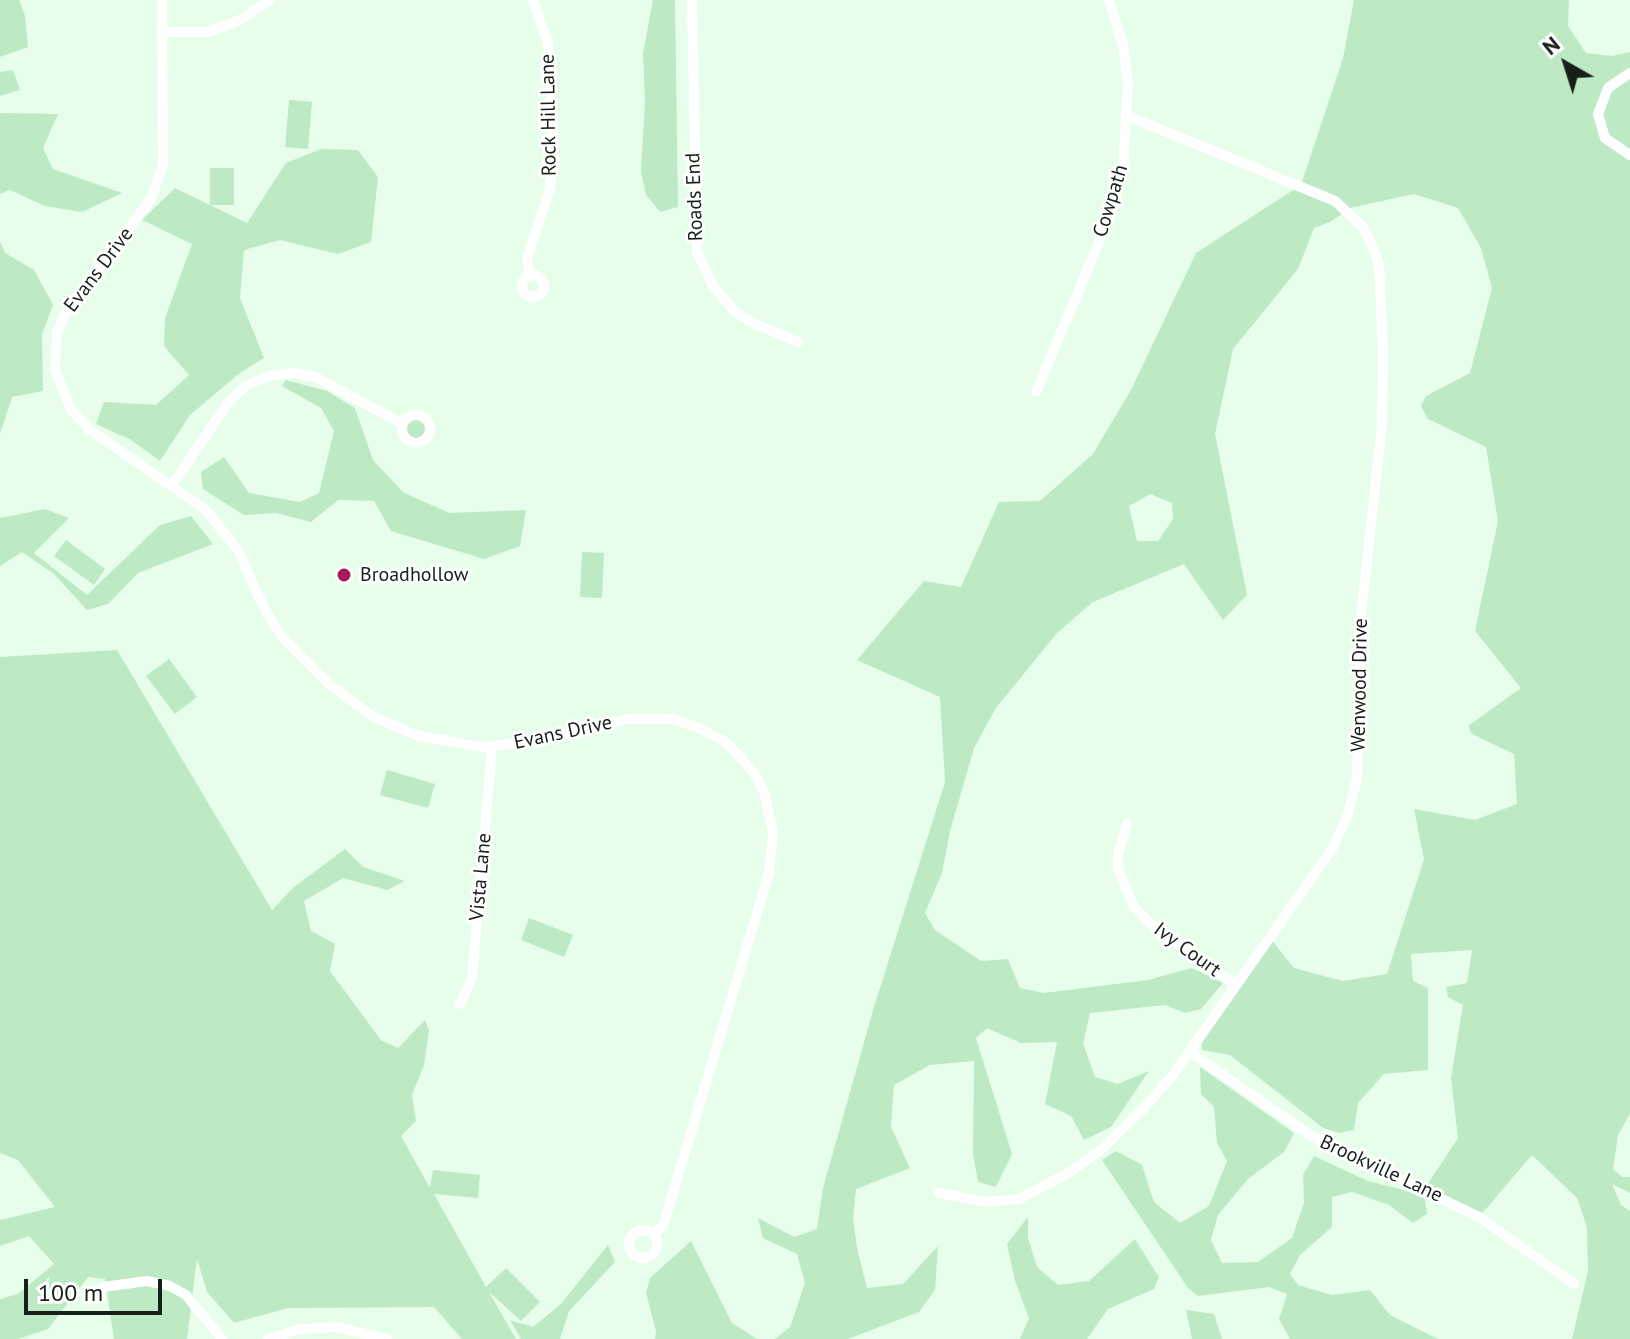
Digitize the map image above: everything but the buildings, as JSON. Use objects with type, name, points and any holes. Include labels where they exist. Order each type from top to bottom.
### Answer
[{"type":"street","name":"Evans Drive","points":[[162,0],[164,155],[159,182],[139,218],[65,314],[57,333],[55,359],[65,401],[81,423],[206,510],[226,531],[274,625],[299,656],[330,685],[372,716],[418,736],[492,747],[538,741],[627,719],[673,719],[702,729],[727,743],[754,773],[764,792],[773,833],[769,873],[663,1226],[653,1234]]},
{"type":"street","points":[[163,32],[209,32],[240,20],[270,0]]},
{"type":"street","name":"Rock Hill Lane","points":[[530,276],[527,259],[550,188],[554,145],[548,43],[533,0]]},
{"type":"street","name":"Roads End","points":[[692,0],[697,252],[712,284],[734,311],[755,324],[798,342]]},
{"type":"street","name":"Cowpath","points":[[1036,392],[1111,214],[1123,169],[1128,116],[1126,65],[1109,0]]},
{"type":"street","points":[[1630,73],[1608,88],[1598,114],[1605,138],[1630,155]]},
{"type":"street","name":"Wenwood Drive","points":[[939,1193],[972,1201],[1004,1202],[1040,1190],[1112,1141],[1146,1106],[1190,1052],[1332,849],[1347,817],[1357,779],[1361,616],[1382,425],[1379,266],[1363,227],[1335,201],[1128,116]]},
{"type":"street","points":[[172,485],[230,400],[246,386],[269,376],[295,373],[318,378],[403,424]]},
{"type":"street","name":"Vista Lane","points":[[460,1004],[472,978],[492,747]]},
{"type":"street","name":"Ivy Court","points":[[1127,824],[1118,854],[1118,869],[1134,907],[1153,926],[1236,985]]},
{"type":"street","name":"Brookville Lane","points":[[1190,1052],[1313,1137],[1479,1217],[1574,1284]]},
{"type":"street","points":[[103,1287],[147,1281],[170,1286],[186,1295],[222,1339]]},
{"type":"street","points":[[268,1339],[300,1329],[337,1327],[387,1339]]},
{"type":"green space","points":[[0,0],[19,0],[25,16],[28,47],[0,57]]},
{"type":"green space","points":[[653,0],[675,0],[678,207],[660,212],[646,195],[641,172],[645,101],[643,53]]},
{"type":"green space","points":[[1354,0],[1569,0],[1568,26],[1586,53],[1612,56],[1630,52],[1630,1114],[1618,1135],[1613,1169],[1622,1177],[1630,1177],[1630,1193],[1612,1184],[1621,1205],[1630,1211],[1630,1339],[1572,1339],[1588,1271],[1587,1227],[1577,1198],[1532,1155],[1479,1217],[1425,1188],[1458,1138],[1451,1078],[1463,1005],[1448,997],[1446,987],[1467,983],[1472,950],[1411,954],[1413,981],[1428,988],[1428,1070],[1384,1074],[1358,1103],[1354,1130],[1340,1133],[1323,1128],[1230,1055],[1202,1050],[1201,1036],[1270,938],[1294,968],[1343,981],[1387,974],[1424,859],[1414,809],[1475,820],[1517,804],[1514,754],[1472,734],[1468,726],[1521,688],[1475,631],[1498,521],[1486,447],[1428,419],[1421,406],[1426,396],[1470,373],[1492,288],[1481,248],[1458,208],[1414,194],[1350,208],[1330,222],[1314,228],[1298,269],[1233,349],[1215,434],[1247,595],[1223,620],[1184,564],[1093,602],[1057,633],[996,708],[974,748],[950,831],[942,873],[925,913],[935,930],[981,961],[1008,959],[1020,988],[1044,993],[1148,980],[1192,968],[1223,983],[1201,1009],[1185,1013],[1165,1005],[1090,1013],[1083,1043],[1095,1077],[1118,1084],[1149,1071],[1111,1127],[1084,1140],[1071,1116],[1045,1104],[1057,1042],[1021,1043],[987,1028],[976,1038],[1012,1154],[996,1187],[978,1182],[973,1154],[974,1061],[930,1065],[894,1085],[891,1127],[910,1168],[856,1189],[853,1218],[857,1248],[867,1288],[903,1284],[938,1246],[935,1290],[919,1312],[848,1339],[775,1339],[790,1327],[805,1283],[797,1254],[763,1238],[758,1218],[794,1237],[817,1229],[823,1188],[874,1007],[945,782],[940,697],[857,660],[924,581],[961,587],[999,502],[1040,501],[1093,454],[1132,388],[1196,253],[1301,185],[1343,58]],"holes":[[[1150,494],[1172,503],[1173,519],[1158,541],[1137,541],[1129,506]]]},
{"type":"green space","points":[[13,70],[20,90],[0,96],[0,72]]},
{"type":"green space","points":[[289,100],[312,102],[308,149],[285,147]]},
{"type":"green space","points":[[0,113],[58,114],[43,148],[53,169],[122,193],[82,212],[45,206],[10,190],[0,194]]},
{"type":"green space","points":[[321,149],[358,150],[378,177],[371,242],[338,254],[280,240],[244,250],[240,298],[264,358],[240,373],[190,415],[160,461],[131,440],[96,424],[104,402],[156,405],[189,375],[164,346],[165,318],[192,244],[142,220],[175,188],[247,223],[286,163]]},
{"type":"green space","points":[[210,168],[234,168],[234,205],[210,205]]},
{"type":"green space","points":[[0,241],[5,253],[34,270],[53,305],[42,334],[43,391],[12,397],[0,434]]},
{"type":"green space","points":[[286,380],[327,391],[355,408],[373,460],[404,493],[450,513],[526,510],[520,546],[484,559],[391,531],[374,501],[338,500],[311,522],[276,513],[244,515],[203,489],[201,472],[224,457],[249,493],[300,502],[319,493],[334,431],[321,408],[282,386]]},
{"type":"green space","points":[[417,416],[426,419],[429,428],[426,437],[417,440],[408,437],[405,428],[408,419]]},
{"type":"green space","points":[[45,509],[69,518],[34,553],[87,595],[160,525],[191,516],[213,544],[138,573],[108,604],[87,610],[54,574],[22,552],[0,566],[0,518]]},
{"type":"green space","points":[[66,540],[105,569],[94,585],[54,556]]},
{"type":"green space","points":[[582,552],[604,553],[602,598],[580,597]]},
{"type":"green space","points":[[117,650],[272,910],[294,887],[345,849],[363,867],[405,881],[387,890],[343,878],[304,901],[311,931],[335,944],[330,971],[381,1040],[398,1048],[425,1020],[429,1031],[424,1065],[412,1095],[416,1121],[401,1136],[430,1188],[433,1170],[480,1175],[478,1198],[434,1194],[486,1287],[506,1268],[540,1302],[521,1321],[489,1292],[516,1339],[462,1339],[434,1307],[288,1308],[234,1323],[207,1292],[197,1259],[187,1339],[114,1339],[105,1279],[88,1277],[48,1329],[18,1339],[0,1339],[0,1299],[18,1294],[54,1264],[29,1236],[0,1246],[0,1220],[55,1207],[18,1160],[0,1153],[0,657]]},
{"type":"green space","points":[[169,659],[197,697],[175,714],[146,676]]},
{"type":"green space","points":[[387,770],[435,784],[428,808],[380,795]]},
{"type":"green space","points":[[529,918],[573,935],[564,957],[521,940]]},
{"type":"green space","points":[[1200,1067],[1294,1133],[1284,1152],[1248,1179],[1218,1215],[1211,1240],[1222,1263],[1258,1262],[1292,1238],[1304,1203],[1303,1175],[1314,1156],[1368,1181],[1424,1195],[1427,1214],[1413,1223],[1389,1205],[1352,1192],[1332,1197],[1332,1227],[1300,1255],[1290,1274],[1298,1285],[1332,1295],[1370,1290],[1390,1315],[1438,1339],[1290,1339],[1279,1319],[1287,1294],[1269,1287],[1198,1296],[1188,1288],[1102,1160],[1116,1151],[1142,1165],[1154,1202],[1180,1223],[1209,1206],[1227,1161],[1217,1143],[1214,1107],[1201,1094]]},
{"type":"green space","points":[[1028,1217],[1028,1238],[1037,1267],[1058,1285],[1089,1281],[1135,1239],[1159,1277],[1154,1289],[1108,1309],[1087,1339],[1020,1339],[1029,1318],[1015,1281],[1007,1244]]},
{"type":"green space","points":[[691,1241],[732,1323],[757,1339],[655,1339],[656,1331],[646,1293],[650,1278]]},
{"type":"green space","points":[[608,1245],[615,1262],[569,1311],[560,1339],[521,1339],[510,1320],[533,1327],[561,1304]]},
{"type":"green space","points":[[1186,1310],[1214,1314],[1222,1339],[1192,1339]]},
{"type":"place","name":"Broadhollow","points":[[344,575]]}]
